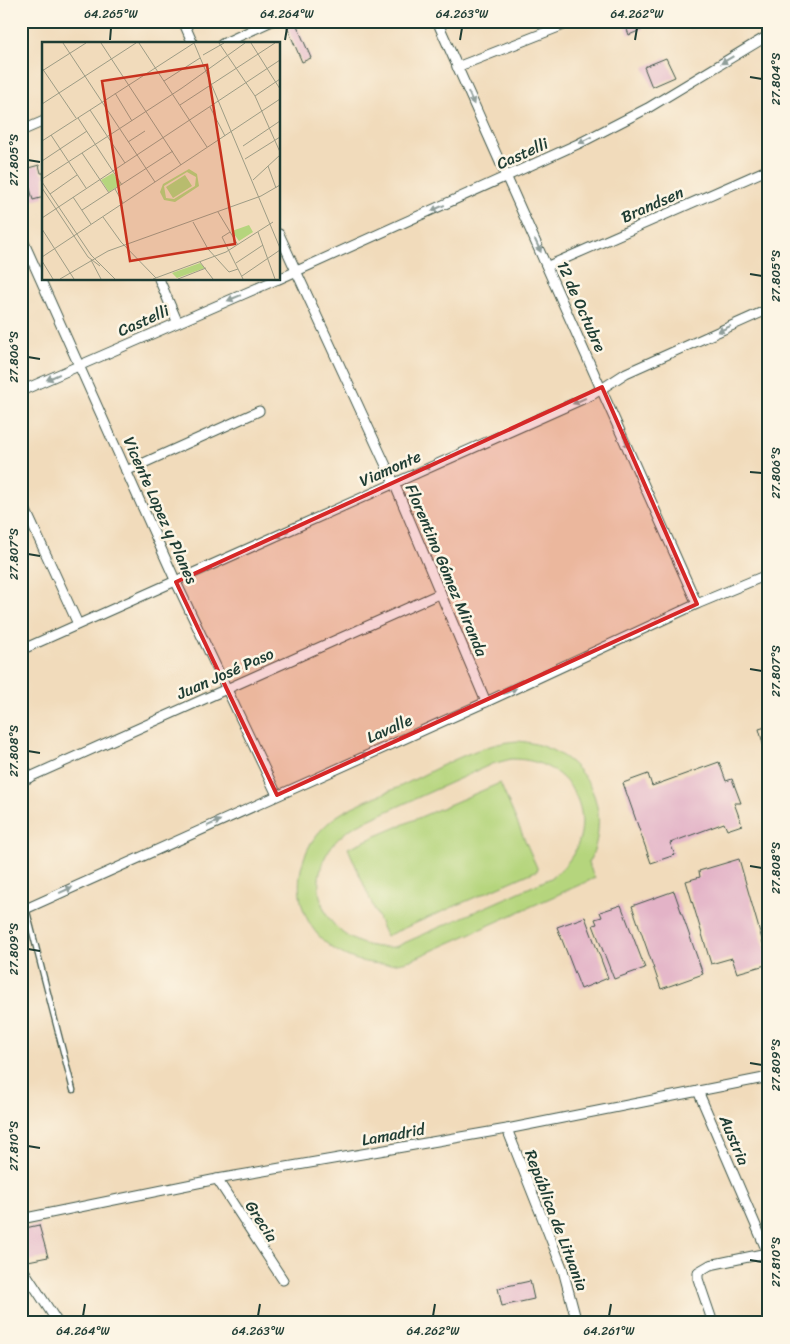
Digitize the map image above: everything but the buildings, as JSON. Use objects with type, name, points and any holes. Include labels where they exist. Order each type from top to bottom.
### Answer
[{"type":"street","points":[[183,21],[192,42]]},
{"type":"street","points":[[226,42],[272,21]]},
{"type":"street","name":"12 de Octubre","points":[[437,21],[602,387],[697,604]]},
{"type":"street","points":[[457,67],[574,21]]},
{"type":"street","name":"Castelli","points":[[280,279],[580,143],[648,108],[769,35]]},
{"type":"street","points":[[21,131],[42,122]]},
{"type":"street","name":"Brandsen","points":[[548,266],[769,169]]},
{"type":"street","name":"Vicente Lopez y Planes","points":[[21,236],[176,582],[277,795]]},
{"type":"street","name":"Florentino Gómez Miranda","points":[[280,236],[394,482],[486,702]]},
{"type":"street","points":[[159,280],[178,322]]},
{"type":"street","name":"Castelli","points":[[21,391],[277,280]]},
{"type":"street","name":"Viamonte","points":[[21,650],[592,395],[626,373],[768,313]]},
{"type":"street","points":[[126,470],[259,412]]},
{"type":"street","points":[[21,500],[78,624]]},
{"type":"street","name":"Lavalle","points":[[24,910],[486,702],[697,604],[769,574]]},
{"type":"street","name":"Juan José Paso","points":[[25,779],[441,593]]},
{"type":"street","points":[[21,761],[25,779]]},
{"type":"street","name":"Lamadrid","points":[[21,1219],[217,1179],[507,1129],[769,1076]]},
{"type":"street","name":"Austria","points":[[698,1091],[768,1254]]},
{"type":"street","name":"República de Lituania","points":[[507,1129],[563,1270],[577,1323]]},
{"type":"street","name":"Grecia","points":[[217,1179],[283,1280]]},
{"type":"street","points":[[713,1323],[698,1279],[698,1272],[710,1264],[768,1254]]},
{"type":"street","points":[[21,1266],[58,1323]]},
{"type":"lane","points":[[24,910],[73,1090]]},
{"type":"highlighted area","points":[[602,387],[697,604],[277,795],[176,582]]},
{"type":"green space","points":[[518,741],[535,744],[551,750],[565,758],[578,769],[587,781],[594,796],[598,812],[597,839],[588,863],[595,878],[411,960],[384,964],[359,960],[337,951],[319,936],[306,916],[300,894],[301,869],[311,843],[323,828],[344,811],[360,803],[399,787],[457,758],[503,743]],"holes":[[[511,759],[535,762],[555,771],[569,785],[579,803],[582,822],[579,842],[569,861],[551,878],[395,947],[368,945],[347,936],[331,921],[322,902],[319,882],[323,861],[336,841],[357,825],[492,764]]]},
{"type":"green space","points":[[500,783],[538,870],[386,936],[348,848]]}]
